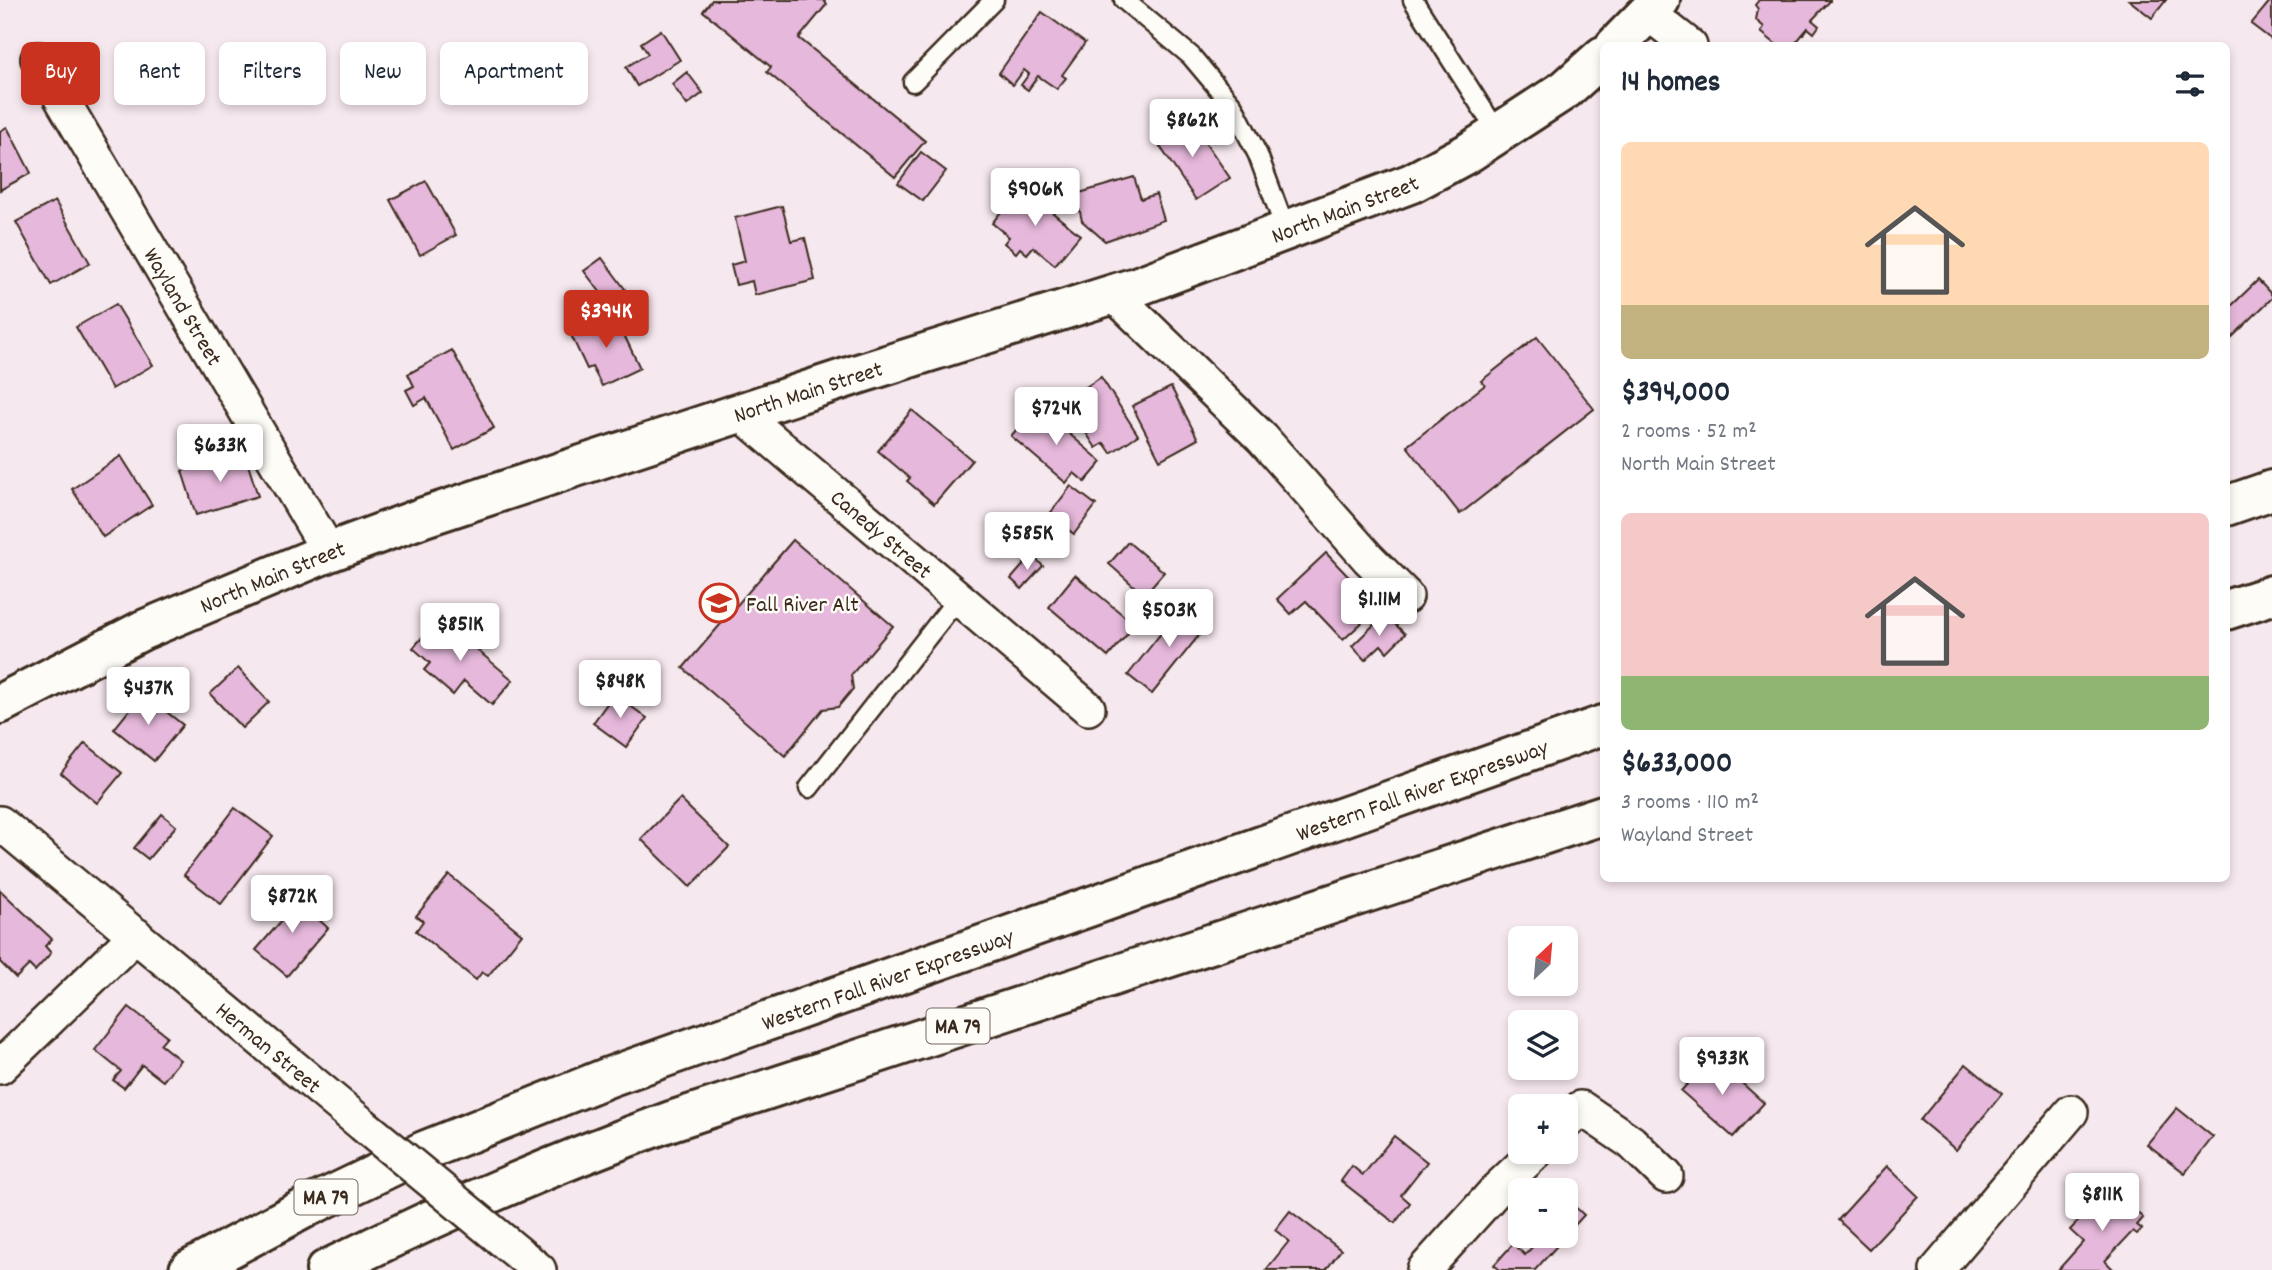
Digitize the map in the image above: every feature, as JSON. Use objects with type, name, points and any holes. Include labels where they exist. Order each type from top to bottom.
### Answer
[{"type":"main road","points":[[1619,42],[1654,7]]},
{"type":"main road","name":"North Main Street","points":[[1,701],[143,630],[329,552],[424,517],[1113,295],[1412,183],[1498,134],[1566,89],[1600,59]]},
{"type":"main road","points":[[2230,505],[2272,490]]},
{"type":"main road","points":[[2230,609],[2272,595]]},
{"type":"main road","name":"Western Fall River Expressway","points":[[189,1270],[360,1180],[584,1087],[830,997],[1600,726]]},
{"type":"main road","name":"MA 79","points":[[326,1270],[485,1195],[671,1121],[1600,816]]},
{"type":"street","points":[[1654,7],[1686,42]]},
{"type":"street","name":"Wayland Street","points":[[65,105],[329,552]]},
{"type":"street","points":[[1113,295],[1262,438],[1368,558],[1406,596]]},
{"type":"street","name":"Canedy Street","points":[[740,413],[1088,708]]},
{"type":"street","name":"Herman Street","points":[[0,823],[539,1270]]},
{"type":"street","points":[[0,1067],[136,935]]},
{"type":"street","points":[[1937,1270],[2071,1112]]},
{"type":"street","points":[[1578,1117],[1631,1142],[1666,1176]]},
{"type":"street","points":[[1424,1270],[1499,1186],[1523,1164]]},
{"type":"lane","points":[[913,82],[994,0]]},
{"type":"lane","points":[[1124,0],[1191,56],[1233,106],[1258,155],[1286,231]]},
{"type":"lane","points":[[1413,0],[1498,134]]},
{"type":"lane","points":[[809,788],[958,598]]},
{"type":"building","points":[[712,0],[823,0],[827,4],[799,38],[925,141],[895,177],[767,72],[771,67],[703,11]]},
{"type":"building","points":[[1759,0],[1830,0],[1812,20],[1819,26],[1814,33],[1808,28],[1796,42],[1773,42],[1761,32],[1764,27],[1756,20],[1758,9],[1755,5]]},
{"type":"building","points":[[2129,0],[2166,0],[2152,18]]},
{"type":"building","points":[[2272,0],[2272,40],[2251,24]]},
{"type":"building","points":[[1042,12],[1085,43],[1062,75],[1066,78],[1057,89],[1038,76],[1028,90],[1021,85],[1029,74],[1024,70],[1013,85],[999,73]]},
{"type":"building","points":[[661,30],[680,60],[637,86],[626,67],[648,54],[641,43]]},
{"type":"building","points":[[687,72],[703,93],[687,105],[672,84]]},
{"type":"building","points":[[1188,117],[1230,178],[1196,200],[1155,139]]},
{"type":"building","points":[[7,127],[31,173],[0,190],[0,131]]},
{"type":"building","points":[[921,152],[946,171],[923,201],[898,183]]},
{"type":"building","points":[[1134,177],[1141,199],[1156,194],[1164,220],[1105,241],[1082,221],[1076,194]]},
{"type":"building","points":[[426,181],[456,235],[420,255],[390,200]]},
{"type":"building","points":[[1021,187],[1080,235],[1055,265],[1033,247],[1027,254],[1020,248],[1016,253],[1004,243],[1009,237],[992,223]]},
{"type":"building","points":[[55,201],[90,263],[51,285],[16,222]]},
{"type":"building","points":[[782,206],[791,241],[805,238],[815,280],[755,295],[752,281],[736,285],[731,265],[745,261],[735,218]]},
{"type":"building","points":[[602,258],[625,289],[608,302],[584,271]]},
{"type":"building","points":[[2258,280],[2272,295],[2230,339],[2230,307]]},
{"type":"building","points":[[116,304],[153,365],[112,389],[76,327]]},
{"type":"building","points":[[614,314],[640,368],[602,386],[592,367],[587,369],[571,335]]},
{"type":"building","points":[[1537,337],[1594,409],[1460,514],[1407,446],[1485,385],[1481,381]]},
{"type":"building","points":[[452,350],[494,428],[454,450],[426,398],[414,405],[406,390],[414,386],[408,374]]},
{"type":"building","points":[[1101,377],[1138,435],[1111,453],[1104,443],[1096,448],[1065,401]]},
{"type":"building","points":[[1171,387],[1198,439],[1160,460],[1132,406]]},
{"type":"building","points":[[1037,406],[1102,462],[1085,482],[1074,473],[1066,483],[1011,436]]},
{"type":"building","points":[[912,410],[972,460],[934,504],[907,481],[910,478],[878,451]]},
{"type":"building","points":[[244,452],[258,496],[196,515],[182,471]]},
{"type":"building","points":[[121,456],[152,505],[103,537],[72,489]]},
{"type":"building","points":[[1071,486],[1096,505],[1074,534],[1049,515]]},
{"type":"building","points":[[793,540],[893,626],[851,675],[853,689],[838,707],[823,709],[785,756],[683,668]]},
{"type":"building","points":[[1128,542],[1164,572],[1144,595],[1109,564]]},
{"type":"building","points":[[1326,553],[1378,608],[1343,640],[1306,601],[1291,614],[1277,599]]},
{"type":"building","points":[[1032,555],[1043,566],[1022,589],[1011,579]]},
{"type":"building","points":[[1075,575],[1135,625],[1108,657],[1049,607]]},
{"type":"building","points":[[1185,603],[1209,623],[1152,694],[1128,675]]},
{"type":"building","points":[[1385,614],[1405,634],[1387,652],[1381,645],[1365,660],[1352,646]]},
{"type":"building","points":[[439,618],[513,680],[492,705],[464,681],[453,695],[424,670],[430,663],[413,648]]},
{"type":"building","points":[[238,668],[269,702],[242,728],[210,694]]},
{"type":"building","points":[[143,693],[183,725],[154,761],[114,729]]},
{"type":"building","points":[[614,694],[647,718],[626,747],[593,723]]},
{"type":"building","points":[[85,743],[122,773],[97,803],[61,773]]},
{"type":"building","points":[[680,799],[729,847],[690,887],[641,839]]},
{"type":"building","points":[[235,808],[273,836],[221,904],[184,875]]},
{"type":"building","points":[[162,814],[176,826],[148,859],[134,848]]},
{"type":"building","points":[[449,875],[522,934],[488,976],[482,972],[476,980],[416,931],[423,921],[416,916]]},
{"type":"building","points":[[291,888],[306,900],[302,904],[328,928],[287,976],[256,950],[289,912],[278,902]]},
{"type":"building","points":[[0,890],[52,939],[45,946],[51,953],[35,971],[29,965],[16,978],[0,962]]},
{"type":"building","points":[[129,1007],[167,1036],[160,1044],[180,1060],[163,1081],[142,1065],[124,1088],[113,1080],[121,1071],[95,1050]]},
{"type":"building","points":[[1712,1056],[1764,1103],[1733,1137],[1681,1091]]},
{"type":"building","points":[[1966,1064],[2002,1094],[1956,1150],[1920,1120]]},
{"type":"building","points":[[2177,1108],[2213,1137],[2185,1173],[2147,1144]]},
{"type":"building","points":[[1394,1136],[1427,1162],[1401,1195],[1410,1203],[1395,1223],[1341,1181],[1352,1166],[1363,1175]]},
{"type":"building","points":[[1887,1166],[1918,1196],[1869,1249],[1838,1220]]},
{"type":"building","points":[[2110,1187],[2143,1218],[2137,1225],[2142,1229],[2137,1234],[2133,1231],[2105,1261],[2114,1270],[2058,1270],[2083,1242],[2070,1230]]},
{"type":"building","points":[[1578,1209],[1584,1215],[1578,1222]]},
{"type":"building","points":[[1290,1211],[1341,1250],[1326,1270],[1266,1270],[1289,1241],[1275,1230]]},
{"type":"building","points":[[1509,1248],[1517,1248],[1525,1255],[1531,1248],[1555,1248],[1535,1270],[1500,1270],[1494,1265]]},
{"type":"place","name":"Fall River Alt","points":[[719,603]]}]
